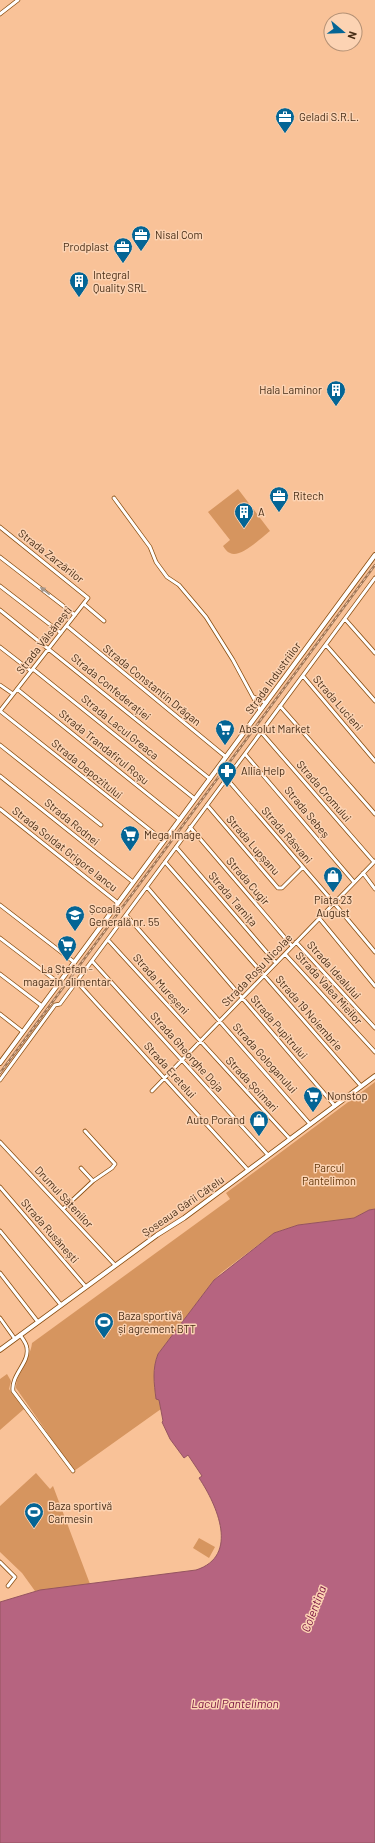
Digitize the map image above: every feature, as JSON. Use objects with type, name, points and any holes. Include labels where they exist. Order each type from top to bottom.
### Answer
[{"type":"main road","name":"Strada Industriilor","points":[[0,1063],[2,1057],[23,1032],[375,555]]},
{"type":"main road","name":"Șoseaua Gării Cățelu","points":[[0,1350],[157,1235],[184,1218],[375,1076]]},
{"type":"street","points":[[0,13],[18,0]]},
{"type":"street","points":[[114,498],[150,547],[156,562],[167,577],[179,585],[206,617],[254,697],[260,710]]},
{"type":"street","name":"Strada Zarzărilor","points":[[0,527],[87,596],[87,600]]},
{"type":"street","points":[[0,557],[76,615]]},
{"type":"street","points":[[0,1080],[55,1005],[60,1004],[77,982],[375,578]]},
{"type":"street","points":[[0,586],[61,633]]},
{"type":"street","name":"Strada Vâlsănești","points":[[0,711],[87,600]]},
{"type":"street","points":[[84,604],[104,621]]},
{"type":"street","name":"Strada Confederației","points":[[0,610],[50,648],[210,779]]},
{"type":"street","points":[[345,619],[375,653]]},
{"type":"street","name":"Strada Constantin Drăgan","points":[[67,626],[226,757]]},
{"type":"street","points":[[326,645],[375,701]]},
{"type":"street","name":"Strada Lacul Greaca","points":[[0,647],[32,670],[195,799]]},
{"type":"street","name":"Strada Lucieni","points":[[303,676],[375,761]]},
{"type":"street","points":[[0,685],[13,694]]},
{"type":"street","name":"Strada Trandafirul Roșu","points":[[17,689],[180,820]]},
{"type":"street","points":[[254,697],[266,703]]},
{"type":"street","points":[[280,706],[375,814]]},
{"type":"street","name":"Strada Depozitului","points":[[0,711],[164,841]]},
{"type":"street","name":"Strada Cromului","points":[[261,732],[374,861]]},
{"type":"street","points":[[0,745],[101,825]]},
{"type":"street","name":"Strada Sebeș","points":[[245,754],[354,882]]},
{"type":"street","name":"Strada Rodnei","points":[[0,776],[133,882]]},
{"type":"street","name":"Strada Răsvani","points":[[227,779],[375,952]]},
{"type":"street","name":"Strada Lupșanu","points":[[207,805],[278,888],[282,888],[303,867]]},
{"type":"street","name":"Strada Soldat Grigore Iancu","points":[[0,808],[118,903]]},
{"type":"street","name":"Strada Cugir","points":[[190,828],[292,946]]},
{"type":"street","name":"Strada Tarnița","points":[[176,847],[276,963]]},
{"type":"street","name":"Strada Roșu Nicolae","points":[[152,1091],[374,861]]},
{"type":"street","name":"Strada 19 Noiembrie","points":[[165,862],[361,1086]]},
{"type":"street","points":[[363,873],[375,889]]},
{"type":"street","name":"Strada Pupitrului","points":[[147,887],[335,1106]]},
{"type":"street","points":[[0,905],[74,962]]},
{"type":"street","name":"Strada Gologanului","points":[[126,915],[310,1124]]},
{"type":"street","points":[[319,918],[375,986]]},
{"type":"street","points":[[0,938],[59,983]]},
{"type":"street","name":"Strada Mureșeni","points":[[108,940],[200,1041]]},
{"type":"street","name":"Strada Idealului","points":[[296,942],[375,1028]]},
{"type":"street","name":"Strada Valea Mieilor","points":[[285,954],[375,1052]]},
{"type":"street","name":"Strada Gheorghe Doja","points":[[92,961],[268,1155]]},
{"type":"street","points":[[0,974],[42,1006]]},
{"type":"street","name":"Strada Eretelui","points":[[77,982],[248,1170]]},
{"type":"street","points":[[0,1014],[23,1032]]},
{"type":"street","name":"Strada Șoimari","points":[[200,1041],[290,1139]]},
{"type":"street","points":[[63,1209],[93,1181],[112,1168],[115,1164],[86,1131]]},
{"type":"street","name":"Drumul Sătenilor","points":[[0,1142],[116,1265]]},
{"type":"street","points":[[81,1168],[93,1181]]},
{"type":"street","name":"Strada Rusănești","points":[[0,1187],[86,1287]]},
{"type":"street","points":[[0,1230],[61,1305]]},
{"type":"street","points":[[0,1274],[38,1322]]},
{"type":"street","points":[[0,1318],[15,1339]]},
{"type":"street","points":[[20,1335],[28,1350],[12,1385],[13,1391],[73,1471]]},
{"type":"street","points":[[0,1562],[15,1577],[8,1586]]},
{"type":"green space","points":[[238,489],[270,531],[245,550],[234,554],[228,552],[223,546],[230,540],[208,512]]},
{"type":"green space","name":"Baza sportivă și agrement BTT","points":[[375,1082],[375,1209],[369,1210],[354,1218],[298,1225],[274,1233],[221,1273],[214,1280],[158,1354],[154,1371],[154,1382],[156,1399],[159,1399],[161,1409],[74,1471],[16,1388],[18,1377],[29,1355],[32,1343],[230,1199],[226,1193]]},
{"type":"green space","points":[[7,1374],[11,1381],[9,1389],[24,1409],[0,1430],[0,1379]]},
{"type":"green space","name":"Baza sportivă Carmesin","points":[[36,1473],[50,1489],[53,1486],[90,1584],[35,1591],[22,1573],[0,1552],[0,1506]]},
{"type":"green space","points":[[199,1538],[215,1547],[209,1558],[193,1548]]},
{"type":"water","name":"Lacul Pantelimon","points":[[375,1209],[375,1843],[0,1843],[0,1602],[40,1590],[196,1570],[210,1563],[218,1554],[221,1542],[221,1529],[218,1515],[206,1489],[199,1478],[202,1476],[188,1455],[184,1458],[170,1439],[162,1422],[159,1400],[156,1399],[154,1382],[154,1371],[158,1354],[214,1280],[274,1233],[298,1225],[354,1218],[369,1210]]},
{"type":"railway","points":[[0,1073],[375,565]]},
{"type":"place","name":"Geladi S.R.L.","points":[[285,134]]},
{"type":"place","name":"Nisal Com","points":[[141,252]]},
{"type":"place","name":"Prodplast","points":[[123,264]]},
{"type":"place","name":"Integral Quality SRL","points":[[79,298]]},
{"type":"place","name":"Hala Laminor","points":[[336,407]]},
{"type":"place","name":"Ritech","points":[[279,513]]},
{"type":"place","name":"A","points":[[244,529]]},
{"type":"place","name":"Absolut Market","points":[[225,746]]},
{"type":"place","name":"Allia Help","points":[[227,788]]},
{"type":"place","name":"Mega Image","points":[[130,852]]},
{"type":"place","name":"Piața 23 August","points":[[333,893]]},
{"type":"place","name":"Școala Generală nr. 55","points":[[75,932]]},
{"type":"place","name":"La Ștefan - magazin alimentar","points":[[67,962]]},
{"type":"place","name":"Nonstop","points":[[313,1113]]},
{"type":"place","name":"Auto Porand","points":[[259,1137]]},
{"type":"place","name":"Baza sportivă și agrement BTT","points":[[104,1339]]},
{"type":"place","name":"Baza sportivă Carmesin","points":[[34,1529]]},
{"type":"park label","name":"Parcul Pantelimon","points":[[329,1174]]},
{"type":"water label","name":"Colentina","points":[[314,1609]]}]
